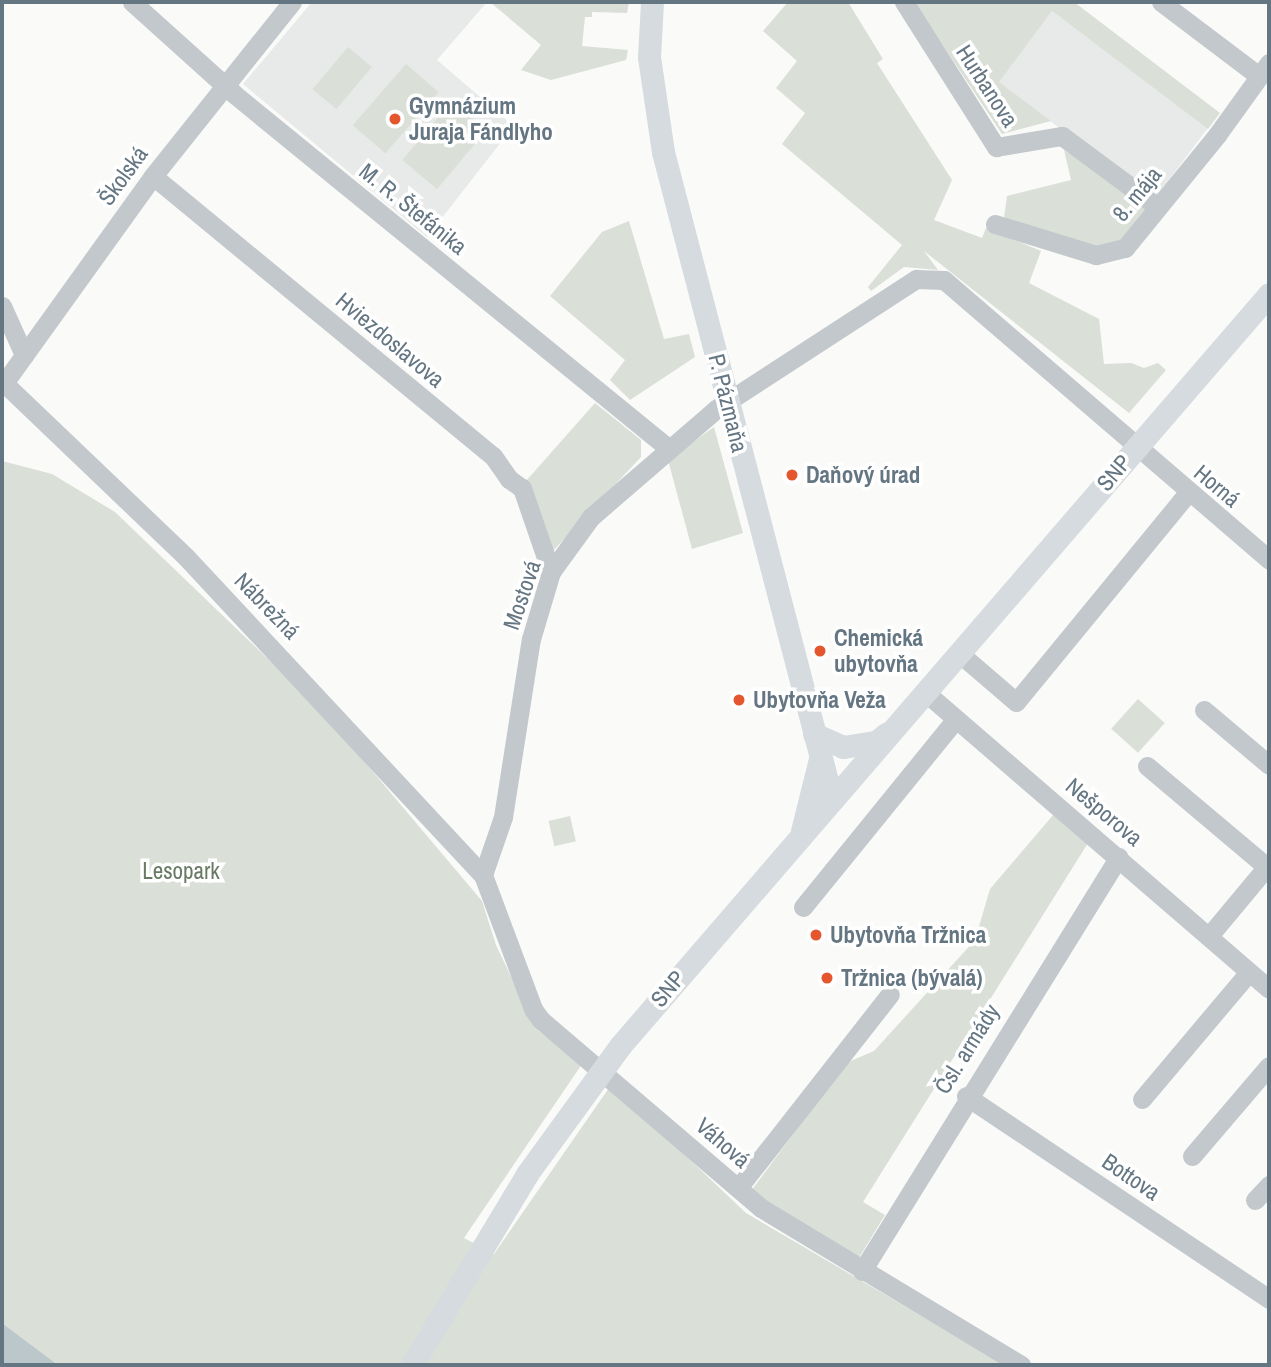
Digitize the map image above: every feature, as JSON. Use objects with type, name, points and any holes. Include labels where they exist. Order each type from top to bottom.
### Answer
[{"type":"main road","name":"P. Pázmaňa","points":[[652,2],[649,57],[656,116],[832,800]]},
{"type":"main road","name":"SNP","points":[[414,1360],[574,1104],[664,993],[1269,294]]},
{"type":"main road","points":[[801,834],[817,745],[851,747],[876,742],[895,728]]},
{"type":"street","name":"M. R. Štefánika","points":[[132,2],[225,84],[668,447]]},
{"type":"street","name":"Školská","points":[[3,385],[153,176],[292,2]]},
{"type":"street","name":"Hurbanova","points":[[904,2],[996,147],[1062,136],[1158,207]]},
{"type":"street","points":[[1161,2],[1264,70]]},
{"type":"street","name":"8. mája","points":[[995,224],[1096,255],[1125,247],[1264,70]]},
{"type":"street","name":"Hviezdoslavova","points":[[153,176],[493,456],[509,479],[522,488],[551,572]]},
{"type":"street","name":"Mostová","points":[[483,875],[503,817],[531,639],[551,572],[591,517],[668,447],[728,400],[916,279],[944,280],[1119,430]]},
{"type":"street","points":[[2,306],[24,355]]},
{"type":"street","name":"Nábrežná","points":[[3,385],[186,557],[483,875]]},
{"type":"street","points":[[1119,430],[1122,465]]},
{"type":"street","name":"Horná","points":[[1119,430],[1187,494],[1269,560]]},
{"type":"street","points":[[959,653],[1016,702],[1187,494]]},
{"type":"street","name":"Nešporova","points":[[925,692],[1269,989]]},
{"type":"street","points":[[1204,710],[1269,765]]},
{"type":"street","points":[[803,907],[956,719]]},
{"type":"street","points":[[1147,766],[1268,865],[1209,936]]},
{"type":"street","name":"Čsl. armády","points":[[862,1271],[966,1096],[1119,857]]},
{"type":"street","name":"Váhová","points":[[483,875],[533,1009],[541,1020],[773,1216],[1021,1365]]},
{"type":"street","points":[[1142,1099],[1249,972]]},
{"type":"street","points":[[738,1188],[890,994]]},
{"type":"street","points":[[1192,1156],[1269,1066]]},
{"type":"street","name":"Bottova","points":[[966,1096],[1269,1299]]},
{"type":"street","points":[[1255,1200],[1269,1185]]},
{"type":"shaded area","name":"Gymnázium Juraja Fándlyho","points":[[312,2],[487,2],[437,60],[509,122],[505,137],[427,237],[243,84]]},
{"type":"shaded area","points":[[1052,11],[1208,128],[1154,199],[998,82]]},
{"type":"shaded area","points":[[2,1323],[58,1365],[2,1365]]},
{"type":"green space","points":[[490,2],[629,2],[627,13],[592,12],[592,17],[585,17],[582,46],[628,50],[626,60],[551,80],[521,70],[541,45]]},
{"type":"green space","points":[[788,2],[848,2],[883,59],[877,63],[952,180],[934,220],[982,238],[986,228],[1041,251],[1029,283],[1099,319],[1104,364],[1131,363],[1144,368],[1158,363],[1166,370],[1129,413],[924,251],[938,270],[904,267],[871,291],[868,287],[902,245],[782,144],[805,113],[776,88],[797,61],[763,31]]},
{"type":"green space","points":[[914,2],[1074,2],[1220,113],[1208,129],[1052,11],[999,82],[1051,121],[1002,134]]},
{"type":"green space","points":[[348,47],[372,67],[336,109],[313,89]]},
{"type":"green space","points":[[406,64],[438,92],[385,153],[353,125]]},
{"type":"green space","points":[[452,101],[486,130],[437,189],[403,160]]},
{"type":"green space","points":[[1064,150],[1152,206],[1115,246],[1098,249],[1004,218],[1007,196],[1071,180]]},
{"type":"green space","points":[[629,221],[664,339],[689,334],[695,357],[630,400],[610,380],[625,360],[550,296],[602,232]]},
{"type":"green space","points":[[595,403],[641,440],[641,457],[550,554],[526,481]]},
{"type":"green space","points":[[714,427],[743,533],[692,549],[668,460]]},
{"type":"green space","name":"Lesopark","points":[[2,461],[52,474],[115,512],[319,708],[482,901],[496,945],[536,1029],[582,1064],[464,1238],[494,1254],[611,1085],[746,1213],[1005,1365],[58,1365],[2,1323]]},
{"type":"green space","points":[[1138,699],[1165,723],[1138,753],[1111,729]]},
{"type":"green space","points":[[1054,814],[1088,843],[863,1202],[885,1215],[857,1261],[751,1191],[846,1063],[874,1051],[975,940],[990,889]]},
{"type":"green space","points":[[570,816],[576,841],[554,846],[549,821]]},
{"type":"place","name":"Gymnázium Juraja Fándlyho","points":[[395,119]]},
{"type":"place","name":"Daňový úrad","points":[[792,475]]},
{"type":"place","name":"Chemická ubytovňa","points":[[820,651]]},
{"type":"place","name":"Ubytovňa Veža","points":[[739,700]]},
{"type":"place","name":"Ubytovňa Tržnica","points":[[816,935]]},
{"type":"place","name":"Tržnica (bývalá)","points":[[827,978]]}]
